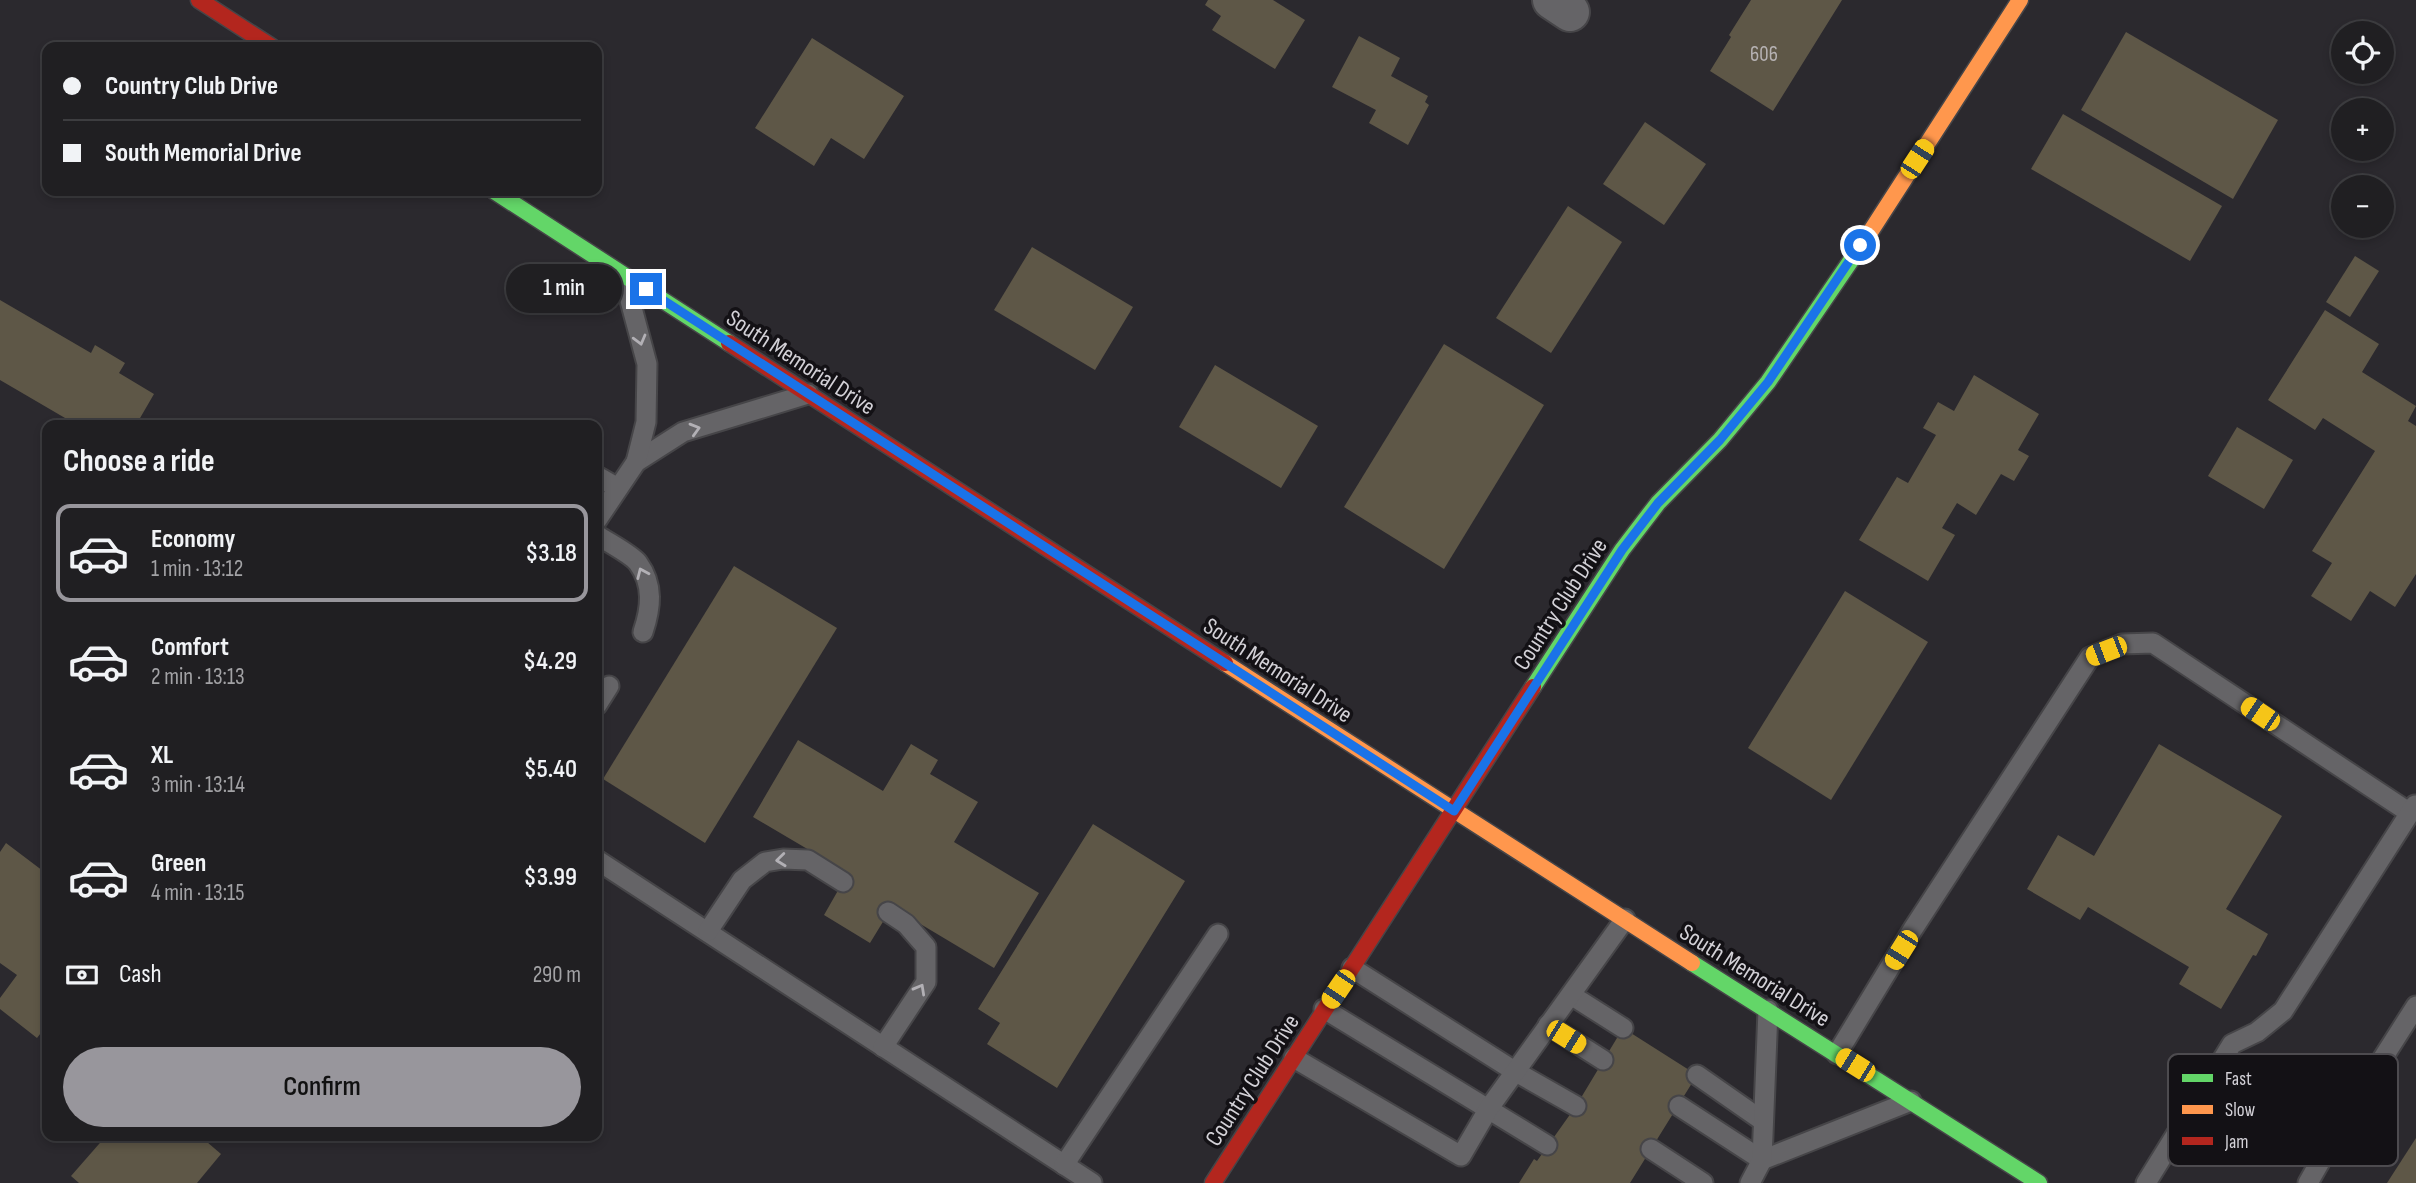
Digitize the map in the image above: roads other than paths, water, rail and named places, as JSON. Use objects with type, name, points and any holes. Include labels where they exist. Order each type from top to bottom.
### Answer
[{"type":"main road","points":[[199,0],[264,42]]},
{"type":"main road","name":"Country Club Drive","points":[[1213,1183],[1622,550],[1658,503],[1720,440],[1768,382],[1884,211],[2016,6]]},
{"type":"main road","name":"South Memorial Drive","points":[[502,196],[1454,811],[2039,1183]]},
{"type":"lane","points":[[1991,0],[2016,6]]},
{"type":"lane","points":[[602,512],[636,462],[646,422],[647,364],[623,274]]},
{"type":"lane","points":[[636,462],[683,432],[808,394]]},
{"type":"lane","points":[[602,479],[618,488]]},
{"type":"lane","points":[[602,538],[638,562],[651,592],[649,613],[643,632]]},
{"type":"lane","points":[[1837,1054],[1913,929],[2090,657],[2122,645],[2153,643],[2413,808],[2283,1011],[2257,1032],[2232,1044],[2226,1054]]},
{"type":"lane","points":[[602,697],[609,685]]},
{"type":"lane","points":[[708,932],[742,880],[765,862],[783,859],[808,860],[843,882]]},
{"type":"lane","points":[[602,863],[1092,1183]]},
{"type":"lane","points":[[883,1047],[926,982],[926,947],[906,923],[888,912]]},
{"type":"lane","points":[[1294,1058],[1461,1156],[1489,1108],[1625,919]]},
{"type":"lane","points":[[1064,1165],[1218,934]]},
{"type":"lane","points":[[1352,968],[1516,1072],[1576,1105]]},
{"type":"lane","points":[[1570,995],[1623,1028]]},
{"type":"lane","points":[[2385,1054],[2416,1006]]},
{"type":"lane","points":[[1324,1009],[1547,1145]]},
{"type":"lane","points":[[1750,1183],[1762,1160],[1768,1010]]},
{"type":"lane","points":[[1548,1025],[1603,1060]]},
{"type":"lane","points":[[1697,1075],[1763,1121]]},
{"type":"lane","points":[[1762,1160],[1912,1101]]},
{"type":"lane","points":[[1679,1105],[1762,1160]]},
{"type":"lane","points":[[2146,1183],[2168,1147]]},
{"type":"lane","points":[[1651,1149],[1703,1183]]},
{"type":"lane","points":[[2308,1183],[2318,1166]]}]
